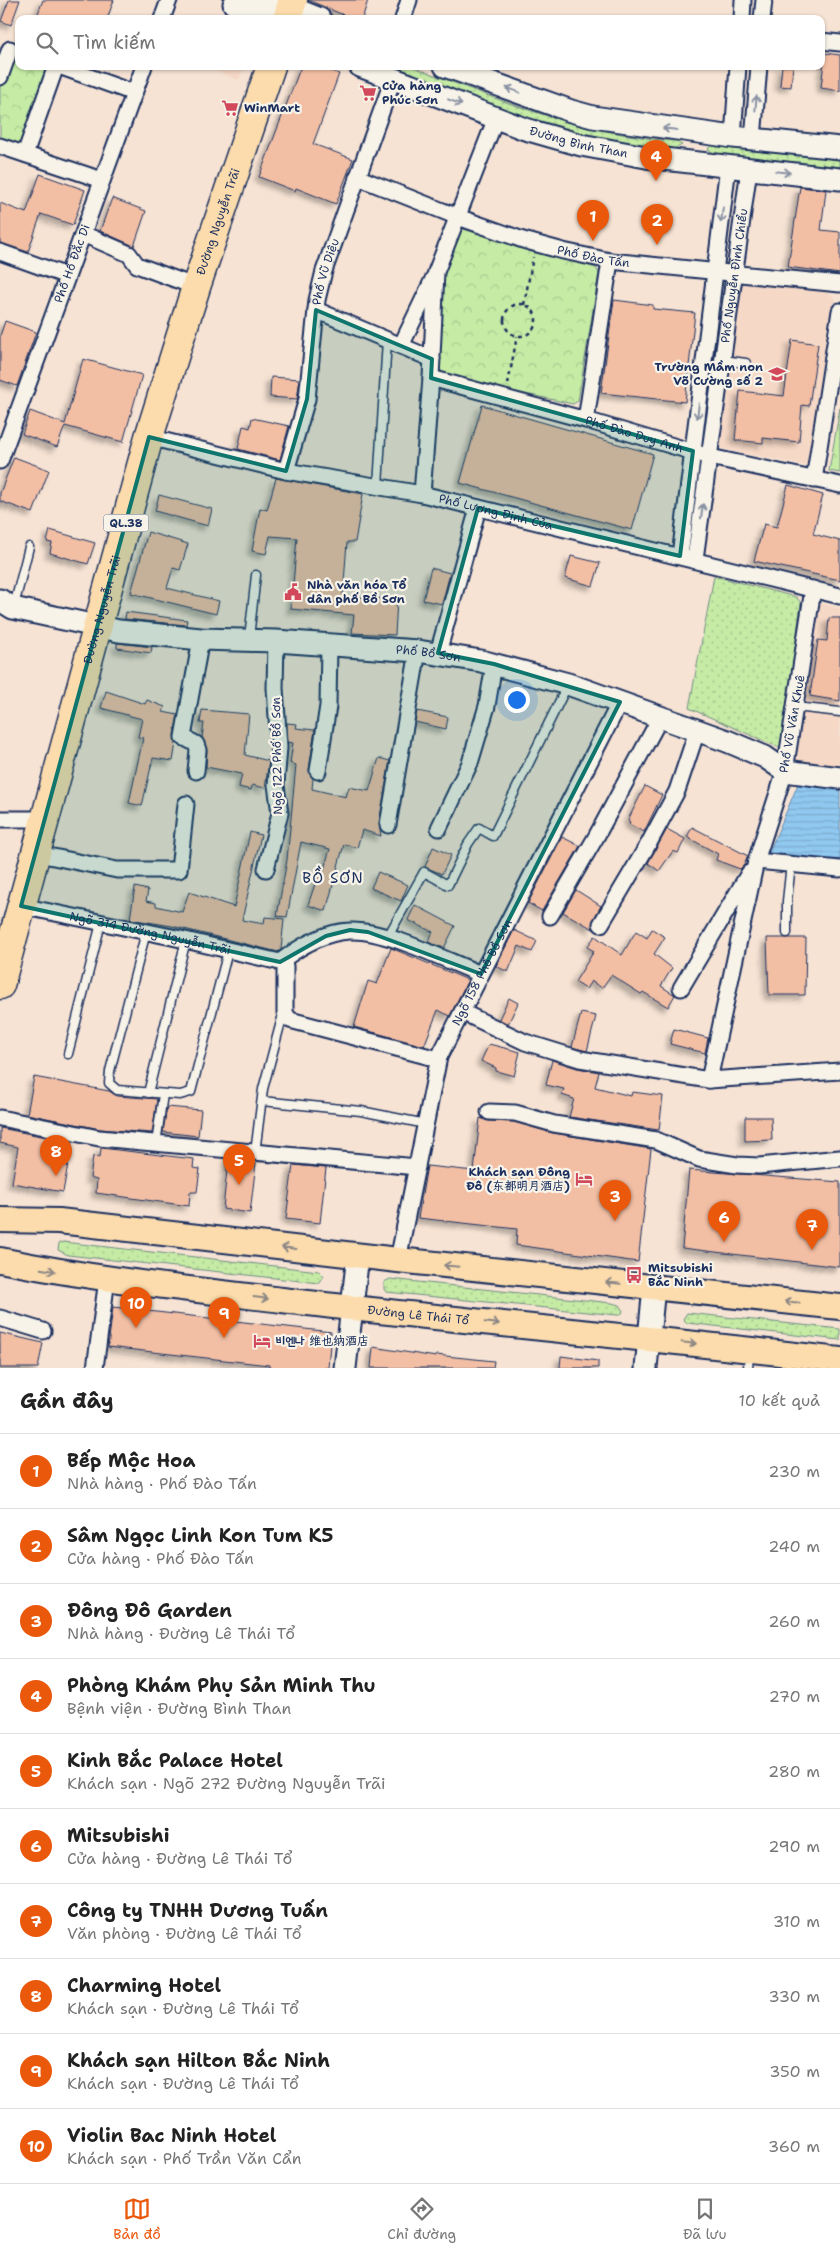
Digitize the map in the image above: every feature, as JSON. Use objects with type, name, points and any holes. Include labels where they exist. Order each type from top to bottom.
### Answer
[{"type":"highway","name":"Đường Nguyễn Trãi","points":[[0,985],[34,853],[149,436],[196,288],[270,70]]},
{"type":"main road","points":[[0,1220],[59,1221],[358,1256],[840,1307]]},
{"type":"main road","name":"Đường Lê Thái Tổ","points":[[0,1260],[107,1279],[352,1309],[649,1338],[749,1359],[824,1362]]},
{"type":"street","points":[[163,15],[169,0]]},
{"type":"street","points":[[404,15],[410,0]]},
{"type":"street","points":[[742,15],[743,0]]},
{"type":"street","points":[[762,15],[764,0]]},
{"type":"street","points":[[228,2],[290,9],[308,15]]},
{"type":"street","points":[[228,2],[249,15]]},
{"type":"street","points":[[825,41],[840,43]]},
{"type":"street","points":[[0,77],[10,49]]},
{"type":"street","points":[[25,154],[56,70]]},
{"type":"street","points":[[68,70],[134,93]]},
{"type":"street","name":"Phố Hồ Đắc Di","points":[[0,461],[5,430],[67,276],[143,70]]},
{"type":"street","name":"Đường Bình Than","points":[[370,70],[526,129],[591,148],[646,157],[840,179]]},
{"type":"street","points":[[456,70],[571,111],[635,124],[840,148]]},
{"type":"street","points":[[738,70],[743,138]]},
{"type":"street","points":[[743,138],[758,70]]},
{"type":"street","name":"Phố Vũ Diệu","points":[[286,471],[307,399],[316,310],[324,272],[393,79]]},
{"type":"street","points":[[394,343],[436,272],[496,118]]},
{"type":"street","points":[[692,162],[696,132]]},
{"type":"street","points":[[0,146],[102,180]]},
{"type":"street","name":"Phố Nguyễn Đình Chiểu","points":[[688,558],[693,451],[728,166]]},
{"type":"street","name":"Phố Nguyễn Đình Chiểu","points":[[688,558],[710,457],[749,169]]},
{"type":"street","name":"Phố Đào Tấn","points":[[358,177],[458,217],[523,240],[610,261],[840,284]]},
{"type":"street","points":[[83,234],[129,254],[137,265],[196,288]]},
{"type":"street","points":[[0,252],[67,276]]},
{"type":"street","points":[[586,420],[610,261]]},
{"type":"street","points":[[422,494],[431,378],[436,272]]},
{"type":"street","points":[[316,310],[432,359]]},
{"type":"street","points":[[814,480],[840,311]]},
{"type":"street","points":[[705,356],[723,360]]},
{"type":"street","name":"Phố Đào Duy Anh","points":[[431,378],[586,420],[710,457],[840,486]]},
{"type":"street","name":"Phố Lương Định Của","points":[[149,436],[286,471],[422,494],[840,596]]},
{"type":"street","points":[[388,825],[428,652],[478,508]]},
{"type":"street","name":"Phố Vũ Văn Khuê","points":[[756,861],[785,771],[813,589]]},
{"type":"street","name":"Phố Bồ Sơn","points":[[4,606],[97,627],[201,639],[329,644],[428,652],[494,664],[568,684],[660,718],[727,740],[765,757],[785,771],[840,778]]},
{"type":"street","points":[[196,771],[198,750],[196,744],[183,737],[201,639]]},
{"type":"street","name":"Ngõ 122 Phố Bồ Sơn","points":[[266,869],[280,813],[276,785],[279,747],[275,688],[276,641]]},
{"type":"street","points":[[318,771],[328,706],[329,644]]},
{"type":"street","points":[[439,828],[470,763],[487,706],[494,664]]},
{"type":"street","name":"Ngõ 158 Phố Bồ Sơn","points":[[398,1260],[438,1059],[620,702]]},
{"type":"street","points":[[550,916],[596,837],[660,718]]},
{"type":"street","points":[[600,924],[649,843],[677,791],[697,731]]},
{"type":"street","points":[[34,853],[117,870],[179,870],[186,804]]},
{"type":"street","points":[[0,819],[44,819]]},
{"type":"street","points":[[756,861],[840,869]]},
{"type":"street","points":[[681,988],[756,861]]},
{"type":"street","points":[[709,1080],[756,861]]},
{"type":"street","name":"Ngõ 314 Đường Nguyễn Trãi","points":[[20,906],[186,940],[280,962]]},
{"type":"street","points":[[438,1059],[290,1020],[285,1013],[285,966],[280,962],[297,949],[339,932],[360,931],[388,938],[481,974]]},
{"type":"street","points":[[462,1012],[525,1042],[580,1059],[709,1080],[840,1071]]},
{"type":"street","points":[[489,1112],[515,1113],[554,1124],[656,1140],[699,1159],[737,1165],[759,1166],[840,1158]]},
{"type":"street","points":[[0,1118],[99,1138],[417,1168]]},
{"type":"street","points":[[345,1368],[358,1256]]},
{"type":"street","points":[[95,1368],[107,1279]]},
{"type":"street","points":[[646,1368],[654,1287]]},
{"type":"street","points":[[0,1318],[43,1331]]},
{"type":"lane","points":[[378,486],[394,343]]},
{"type":"lane","points":[[723,360],[746,363]]},
{"type":"lane","points":[[4,606],[29,547]]},
{"type":"lane","points":[[249,640],[256,575]]},
{"type":"lane","points":[[388,938],[424,872],[448,885],[468,844],[479,828],[493,836],[568,684]]},
{"type":"lane","points":[[795,707],[840,712]]},
{"type":"lane","points":[[786,933],[787,894],[791,864]]},
{"type":"lane","points":[[68,1054],[101,923]]},
{"type":"lane","points":[[146,932],[110,1071],[109,1083],[116,1090],[180,1096],[190,1092],[228,951]]},
{"type":"lane","points":[[148,1093],[186,940]]},
{"type":"lane","points":[[255,1153],[262,1101],[281,1020],[285,1013]]},
{"type":"lane","points":[[156,1144],[163,1094]]},
{"type":"lane","points":[[262,1101],[361,1111],[426,1124]]},
{"type":"path","points":[[524,305],[534,251]]},
{"type":"path","points":[[524,305],[534,313],[535,324],[526,336],[517,336],[506,330],[503,319],[504,314],[511,306],[524,305]]},
{"type":"path","points":[[507,390],[517,336]]},
{"type":"highlighted area","points":[[316,310],[432,359],[431,378],[693,451],[680,556],[478,508],[438,653],[494,664],[620,702],[481,974],[368,932],[350,930],[326,936],[280,962],[21,906],[149,437],[286,471],[307,399]]},
{"type":"shaded area","points":[[213,70],[243,70],[239,80]]},
{"type":"shaded area","name":"Trường Mầm non Võ Cường số 2","points":[[741,281],[824,288],[836,300],[811,467],[719,448]]},
{"type":"shaded area","points":[[818,603],[840,608],[840,771],[799,768],[792,758]]},
{"type":"green space","points":[[10,51],[15,53],[15,70],[53,70],[23,150],[0,142],[0,81]]},
{"type":"green space","points":[[402,70],[421,70],[521,107],[577,124],[635,136],[677,141],[682,145],[674,149],[611,140],[548,124]]},
{"type":"green space","points":[[711,145],[840,159],[840,167],[713,153],[708,149]]},
{"type":"green space","points":[[463,229],[596,268],[599,273],[578,401],[573,404],[446,377],[439,368],[438,314],[441,274],[453,241]]},
{"type":"green space","points":[[840,408],[840,473],[829,471]]},
{"type":"green space","points":[[714,576],[796,597],[801,603],[782,745],[780,748],[689,708]]},
{"type":"green space","points":[[59,1243],[319,1271],[324,1276],[319,1283],[68,1255],[58,1250]]},
{"type":"green space","points":[[390,1279],[612,1303],[619,1305],[623,1311],[621,1315],[617,1315],[386,1292],[384,1282]]},
{"type":"green space","points":[[687,1313],[840,1329],[840,1340],[687,1323],[683,1319]]},
{"type":"water","points":[[798,784],[840,789],[840,861],[768,855]]},
{"type":"building","points":[[9,0],[20,0],[11,25],[1,21]]},
{"type":"building","points":[[43,0],[114,0],[108,15],[37,15]]},
{"type":"building","points":[[308,0],[368,0],[363,15],[344,15]]},
{"type":"building","points":[[825,53],[840,55],[840,91],[821,88],[823,70],[825,70]]},
{"type":"building","points":[[299,70],[329,70],[339,74],[313,144],[353,159],[336,204],[296,188],[295,191],[259,177]]},
{"type":"building","points":[[782,70],[793,70],[791,87],[780,86]]},
{"type":"building","points":[[40,174],[85,190],[73,225],[41,214],[28,252],[0,243],[0,203],[26,213]]},
{"type":"building","points":[[800,187],[826,190],[821,230],[840,232],[840,274],[788,267]]},
{"type":"building","points":[[112,198],[146,211],[134,246],[100,231]]},
{"type":"building","points":[[614,300],[653,305],[653,309],[695,313],[685,402],[601,393]]},
{"type":"building","points":[[5,321],[36,332],[17,386],[0,380],[0,336]]},
{"type":"building","points":[[792,340],[818,344],[809,406],[802,405],[799,442],[763,438],[763,443],[735,440],[740,391],[784,396]]},
{"type":"building","points":[[83,359],[142,375],[123,442],[65,426],[57,447],[22,434],[30,411],[65,424]]},
{"type":"building","points":[[271,377],[300,379],[297,399],[270,397]]},
{"type":"building","points":[[482,405],[653,454],[632,530],[460,483]]},
{"type":"building","points":[[252,418],[289,426],[280,460],[238,449],[243,426],[250,428]]},
{"type":"building","points":[[14,457],[49,470],[33,513],[0,501],[0,493]]},
{"type":"building","points":[[276,478],[363,494],[355,542],[347,542],[343,596],[397,600],[395,635],[352,633],[354,615],[291,609],[297,538],[270,536],[266,554],[252,551],[260,508],[267,510]]},
{"type":"building","points":[[788,485],[823,495],[813,534],[840,541],[840,580],[754,561],[764,524],[777,527]]},
{"type":"building","points":[[159,495],[212,509],[208,526],[155,511]]},
{"type":"building","points":[[50,530],[95,543],[88,564],[50,553],[52,543],[47,542]]},
{"type":"building","points":[[148,532],[188,544],[180,570],[173,568],[167,588],[219,601],[216,614],[131,593]]},
{"type":"building","points":[[571,556],[600,563],[593,586],[565,578]]},
{"type":"building","points":[[431,568],[450,573],[442,604],[423,600]]},
{"type":"building","points":[[126,612],[187,620],[186,625],[125,619]]},
{"type":"building","points":[[829,618],[840,618],[840,701],[810,696],[818,640],[827,641]]},
{"type":"building","points":[[117,643],[152,647],[151,653],[117,648]]},
{"type":"building","points":[[106,691],[145,704],[147,700],[165,707],[163,712],[178,715],[174,735],[176,743],[173,761],[153,758],[142,806],[129,803],[143,738],[138,737],[142,719],[101,708]]},
{"type":"building","points":[[202,710],[249,714],[245,755],[269,761],[265,788],[252,785],[251,790],[239,787],[242,774],[206,767],[207,750],[202,738],[204,723],[200,723]]},
{"type":"building","points":[[417,711],[448,717],[446,729],[415,722]]},
{"type":"building","points":[[287,723],[297,724],[296,728],[315,730],[309,770],[313,779],[312,789],[346,797],[349,787],[369,791],[379,758],[390,761],[379,823],[381,836],[362,830],[357,848],[344,844],[326,911],[308,905],[318,875],[322,876],[330,849],[301,842],[287,917],[277,916],[287,860],[296,765],[290,763],[293,743],[288,742]]},
{"type":"building","points":[[645,786],[662,795],[644,832],[629,824],[628,820]]},
{"type":"building","points":[[692,827],[748,856],[744,865],[740,869],[716,860],[718,854],[687,837]]},
{"type":"building","points":[[667,829],[685,839],[678,853],[673,851],[659,871],[648,863]]},
{"type":"building","points":[[250,832],[261,835],[242,920],[264,924],[265,917],[284,919],[281,950],[278,952],[172,926],[130,919],[135,887],[148,890],[146,901],[156,903],[156,906],[182,912],[189,892],[234,907]]},
{"type":"building","points":[[562,837],[580,846],[542,911],[528,903]]},
{"type":"building","points":[[433,847],[451,855],[442,874],[425,867]]},
{"type":"building","points":[[378,872],[408,885],[401,901],[371,888]]},
{"type":"building","points":[[576,890],[601,906],[593,920],[593,929],[563,912]]},
{"type":"building","points":[[415,905],[455,926],[444,948],[428,942],[433,932],[408,920]]},
{"type":"building","points":[[652,929],[665,937],[654,954],[672,968],[661,986],[675,995],[668,1007],[643,992],[641,994],[611,975],[602,988],[591,981],[586,989],[575,982],[594,951],[587,947],[595,936],[622,955],[636,931],[647,938]]},
{"type":"building","points":[[514,930],[537,941],[532,952],[519,946],[508,972],[496,966]]},
{"type":"building","points":[[767,938],[806,938],[805,995],[769,995]]},
{"type":"building","points":[[391,948],[468,980],[450,1016],[438,1010],[424,1046],[354,1027],[368,981],[377,984]]},
{"type":"building","points":[[509,998],[518,1003],[508,1024],[499,1019]]},
{"type":"building","points":[[581,1013],[596,1016],[587,1051],[572,1047]]},
{"type":"building","points":[[674,1029],[708,1038],[705,1053],[670,1044]]},
{"type":"building","points":[[489,1044],[520,1052],[514,1076],[496,1071],[496,1068],[481,1061]]},
{"type":"building","points":[[552,1060],[577,1068],[599,1072],[595,1087],[631,1096],[632,1092],[663,1096],[659,1130],[569,1117],[574,1099],[562,1095],[564,1089],[546,1085]]},
{"type":"building","points":[[34,1077],[109,1091],[117,1096],[157,1099],[152,1133],[100,1129],[27,1114]]},
{"type":"building","points":[[167,1107],[201,1110],[198,1136],[163,1132]]},
{"type":"building","points":[[745,1117],[771,1117],[772,1140],[745,1141]]},
{"type":"building","points":[[480,1118],[489,1121],[514,1122],[553,1133],[651,1149],[638,1262],[516,1245],[517,1229],[418,1218],[427,1166],[474,1171]]},
{"type":"building","points":[[0,1128],[72,1142],[63,1192],[12,1183],[18,1147],[0,1143]]},
{"type":"building","points":[[101,1148],[194,1159],[193,1168],[200,1169],[197,1192],[190,1192],[189,1206],[96,1193],[97,1180],[90,1178],[93,1156],[100,1157]]},
{"type":"building","points":[[228,1160],[256,1163],[250,1213],[223,1209]]},
{"type":"building","points":[[293,1165],[326,1168],[320,1223],[286,1219]]},
{"type":"building","points":[[689,1170],[840,1182],[840,1267],[682,1248]]},
{"type":"building","points":[[113,1307],[331,1332],[328,1368],[269,1368],[269,1365],[108,1347]]},
{"type":"building","points":[[0,1333],[43,1343],[38,1368],[0,1368]]},
{"type":"building","points":[[373,1347],[436,1357],[436,1355],[494,1361],[493,1368],[371,1368]]},
{"type":"building","points":[[561,1356],[598,1361],[598,1368],[560,1368]]},
{"type":"place","name":"Cửa hàng Phúc Sơn","points":[[368,93]]},
{"type":"place","name":"WinMart","points":[[230,108]]},
{"type":"place","name":"Phòng Khám Phụ Sản Minh Thu","points":[[656,181]]},
{"type":"place","name":"Bếp Mộc Hoa","points":[[593,241]]},
{"type":"place","name":"Sâm Ngọc Linh Kon Tum K5","points":[[657,245]]},
{"type":"place","name":"Trường Mầm non Võ Cường số 2","points":[[777,374]]},
{"type":"place","name":"Nhà văn hóa Tổ dân phố Bồ Sơn","points":[[293,592]]},
{"type":"place","name":"Charming Hotel","points":[[56,1176]]},
{"type":"place","name":"Khách sạn Đông Đô (东都明月酒店)","points":[[584,1179]]},
{"type":"place","name":"Kinh Bắc Palace Hotel","points":[[239,1185]]},
{"type":"place","name":"Đông Đô Garden","points":[[615,1221]]},
{"type":"place","name":"Mitsubishi","points":[[724,1242]]},
{"type":"place","name":"Công ty TNHH Dương Tuấn","points":[[812,1250]]},
{"type":"place","name":"Mitsubishi Bắc Ninh","points":[[634,1275]]},
{"type":"place","name":"Violin Bac Ninh Hotel","points":[[136,1328]]},
{"type":"place","name":"Khách sạn Hilton Bắc Ninh","points":[[224,1338]]},
{"type":"place","name":"비엔나 维也纳酒店","points":[[262,1341]]},
{"type":"district","name":"BỒ SƠN","points":[[333,878]]}]
